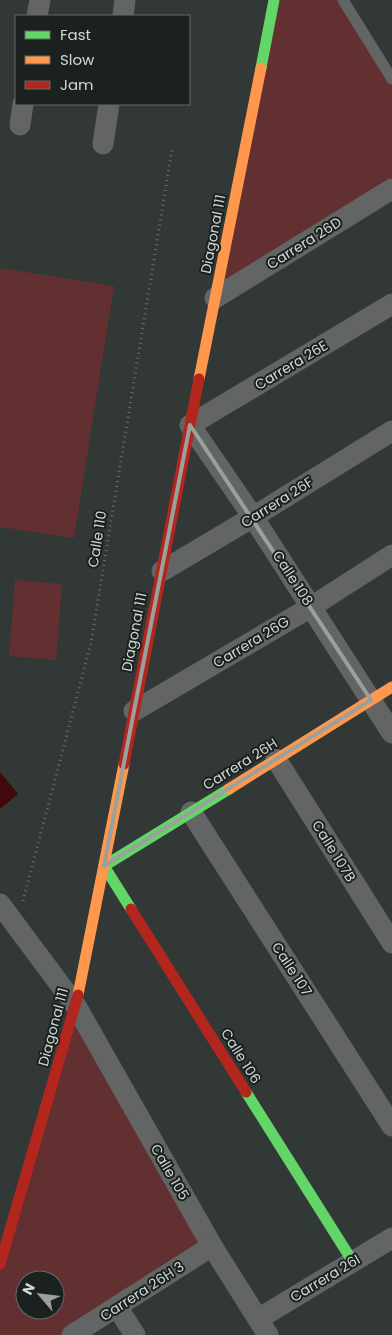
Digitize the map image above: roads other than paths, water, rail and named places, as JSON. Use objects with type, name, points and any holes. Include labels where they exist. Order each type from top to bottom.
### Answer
[{"type":"street","points":[[37,15],[40,0]]},
{"type":"street","points":[[123,15],[125,0]]},
{"type":"street","name":"Diagonal 111","points":[[0,1264],[76,1006],[274,0]]},
{"type":"street","points":[[20,125],[23,105]]},
{"type":"street","points":[[103,144],[109,105]]},
{"type":"street","name":"Carrera 26D","points":[[215,298],[392,189]]},
{"type":"street","name":"Carrera 26E","points":[[190,426],[392,304]]},
{"type":"street","name":"Calle 108","points":[[190,426],[253,517],[392,733]]},
{"type":"street","name":"Carrera 26F","points":[[162,571],[253,517],[392,430]]},
{"type":"street","name":"Carrera 26G","points":[[134,711],[311,607],[392,555]]},
{"type":"street","name":"Carrera 26H","points":[[104,866],[392,687]]},
{"type":"street","name":"Calle 107B","points":[[276,759],[392,943]]},
{"type":"street","name":"Calle 107","points":[[191,812],[392,1126]]},
{"type":"street","name":"Calle 106","points":[[104,866],[353,1262]]},
{"type":"street","points":[[0,904],[76,1006]]},
{"type":"street","name":"Calle 105","points":[[76,1006],[212,1246],[263,1327]]},
{"type":"street","name":"Carrera 26I","points":[[263,1327],[353,1262],[392,1238]]},
{"type":"street","name":"Carrera 26H 3","points":[[72,1335],[212,1246]]},
{"type":"street","points":[[117,1307],[135,1335]]},
{"type":"lane","points":[[343,0],[392,79]]}]
